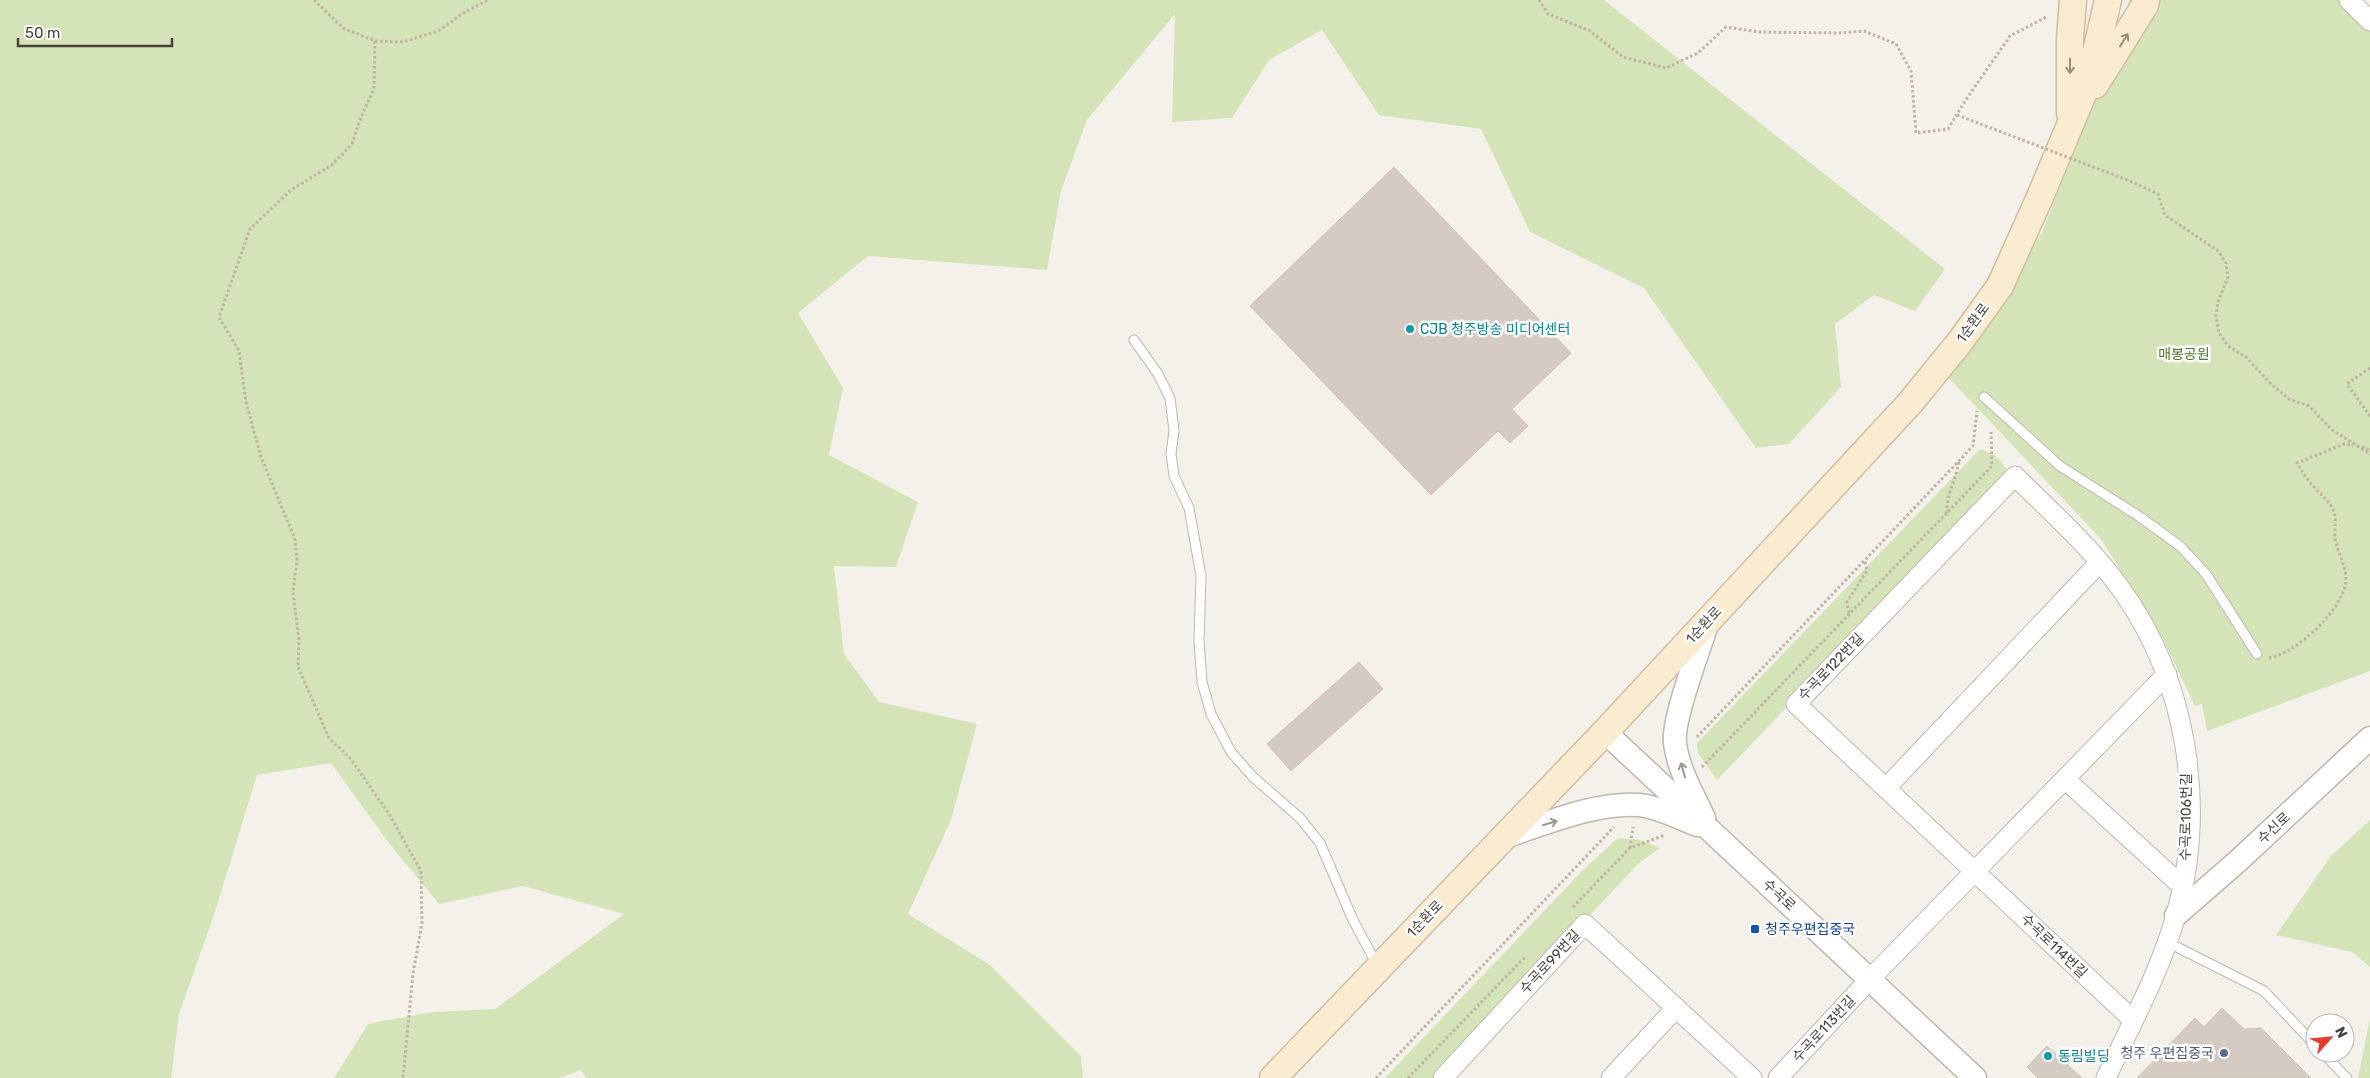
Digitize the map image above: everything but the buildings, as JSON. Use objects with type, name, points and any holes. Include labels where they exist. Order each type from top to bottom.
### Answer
[{"type":"main road","name":"1순환로","points":[[1273,1078],[1605,732],[1910,403],[1959,342],[2000,286],[2040,197],[2090,77],[2108,0]]},
{"type":"main road","points":[[2070,126],[2145,5],[2146,0]]},
{"type":"main road","name":"1순환로","points":[[2070,126],[2070,39],[2073,4]]},
{"type":"street","points":[[2348,0],[2370,21]]},
{"type":"street","name":"수곡로106번길","points":[[2015,476],[2100,562],[2135,611],[2167,674],[2181,724],[2187,757],[2189,824],[2182,887],[2176,915],[2152,983],[2106,1078]]},
{"type":"street","name":"수곡로122번길","points":[[1976,871],[1796,704],[2015,476]]},
{"type":"street","points":[[1886,788],[2100,562]]},
{"type":"street","points":[[1708,621],[1680,712],[1675,742],[1685,778],[1710,830]]},
{"type":"street","points":[[1869,980],[2066,780],[2167,674]]},
{"type":"street","name":"수곡로","points":[[1605,732],[1975,1078]]},
{"type":"street","name":"수신로","points":[[2176,915],[2238,861],[2370,738]]},
{"type":"street","points":[[2066,780],[2182,887]]},
{"type":"street","points":[[1504,837],[1603,806],[1639,805],[1654,808],[1710,830]]},
{"type":"street","name":"수곡로114번길","points":[[1976,871],[2133,1020]]},
{"type":"street","name":"수곡로99번길","points":[[1443,1078],[1584,924],[1752,1078]]},
{"type":"street","name":"수곡로113번길","points":[[1778,1078],[1869,980]]},
{"type":"street","points":[[1611,1078],[1676,1008]]},
{"type":"lane","points":[[1134,340],[1158,374],[1170,398],[1174,431],[1171,454],[1173,469],[1189,508],[1201,576],[1199,641],[1202,682],[1211,714],[1231,752],[1253,777],[1300,818],[1320,844],[1353,920],[1378,967]]},
{"type":"lane","points":[[1984,397],[2060,466],[2140,517],[2180,546],[2206,574],[2257,654]]},
{"type":"lane","points":[[2166,942],[2264,991],[2305,1034]]},
{"type":"lane","points":[[2333,1063],[2347,1078]]},
{"type":"path","points":[[314,0],[343,28],[375,41],[403,42],[438,31],[465,12],[488,0]]},
{"type":"path","points":[[1539,0],[1548,14],[1590,31],[1622,57],[1666,68],[1698,52],[1726,27],[1759,32],[1839,33],[1864,31],[1896,44],[1911,71],[1916,133],[1948,129],[2010,36],[2073,4]]},
{"type":"path","points":[[375,41],[374,89],[361,117],[352,144],[332,165],[291,190],[250,228],[219,316],[239,351],[246,402],[261,457],[295,539],[297,560],[293,592],[299,641],[298,667],[329,738],[351,759],[389,814],[421,871],[422,923],[413,973],[404,1078]]},
{"type":"path","points":[[1957,115],[2130,181],[2158,194],[2165,215],[2218,251],[2226,262],[2228,277],[2218,302],[2216,316],[2219,333],[2228,346],[2246,357],[2272,385],[2289,399],[2309,406],[2331,429],[2370,452]]},
{"type":"path","points":[[2370,368],[2347,384],[2370,416]]},
{"type":"path","points":[[1693,741],[1973,446],[1978,405]]},
{"type":"path","points":[[1696,773],[1992,466],[1991,432]]},
{"type":"path","points":[[2257,654],[2269,658],[2279,656],[2290,649],[2320,624],[2344,593],[2346,578],[2335,538],[2335,514],[2330,502],[2310,483],[2297,463],[2344,444],[2357,446]]},
{"type":"path","points":[[1947,513],[1947,502],[1957,476],[1959,461]]},
{"type":"path","points":[[1850,614],[1847,602],[1867,571],[1865,561]]},
{"type":"path","points":[[1376,1078],[1618,823]]},
{"type":"path","points":[[1630,848],[1634,825]]},
{"type":"path","points":[[1568,913],[1630,848],[1665,836]]},
{"type":"path","points":[[1408,1078],[1526,956]]},
{"type":"green space","points":[[0,0],[1604,0],[1945,269],[1915,311],[1874,295],[1835,324],[1841,387],[1789,444],[1756,448],[1644,288],[1530,232],[1481,129],[1379,115],[1322,30],[1269,60],[1232,118],[1172,122],[1175,14],[1087,120],[1061,191],[1047,270],[868,256],[798,313],[843,388],[829,455],[918,502],[896,567],[834,566],[844,654],[879,702],[977,724],[951,820],[908,914],[990,965],[1081,1056],[1083,1078],[586,1078],[581,1070],[560,1078],[334,1078],[368,1024],[432,1012],[495,1009],[624,914],[523,886],[439,904],[388,842],[331,763],[257,775],[215,912],[179,1014],[171,1078],[0,1078]]},
{"type":"green space","name":"매봉공원","points":[[2129,0],[2340,0],[2370,29],[2370,671],[2207,731],[2202,704],[2195,706],[2162,637],[2101,539],[1946,375],[2042,233],[2126,13]]},
{"type":"green space","points":[[1980,449],[1991,453],[2002,462],[2008,477],[1717,780],[1698,753],[1697,743]]},
{"type":"green space","points":[[2370,820],[2370,967],[2352,952],[2276,935],[2331,856]]},
{"type":"green space","points":[[1618,838],[1640,840],[1660,848],[1638,864],[1437,1078],[1385,1078],[1583,870]]},
{"type":"green space","points":[[2370,1018],[2370,1078],[2358,1078]]},
{"type":"place","name":"CJB 청주방송 미디어센터","points":[[1410,329]]},
{"type":"place","name":"청주우편집중국","points":[[1755,929]]},
{"type":"place","name":"청주 우편집중국","points":[[2224,1053]]},
{"type":"place","name":"동림빌딩","points":[[2048,1056]]}]
